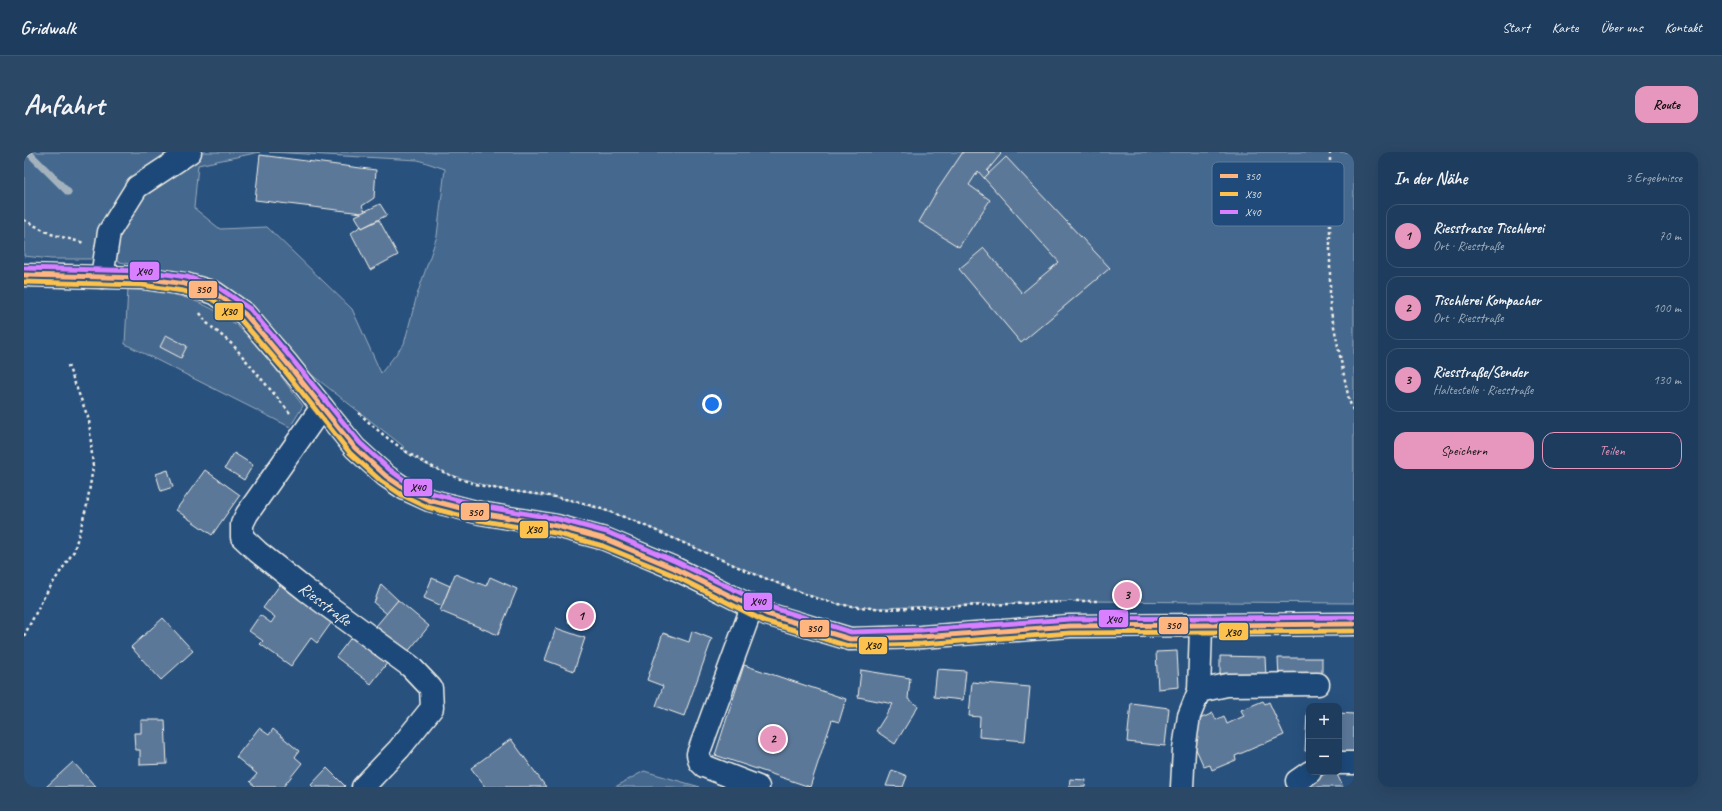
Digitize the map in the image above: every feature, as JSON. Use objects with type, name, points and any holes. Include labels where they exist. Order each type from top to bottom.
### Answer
[{"type":"main road","points":[[102,277],[109,232],[137,188],[190,152]]},
{"type":"main road","points":[[24,275],[143,278],[184,284],[215,293],[245,314],[286,362],[355,448],[386,476],[405,489],[420,496],[480,512],[557,526],[605,538],[674,568],[767,614],[850,639],[921,637],[1070,626],[1354,624]]},
{"type":"main road","name":"Riesstraße","points":[[322,407],[248,514],[242,524],[242,537],[258,552],[306,590],[410,666],[431,688],[432,708],[399,749],[363,787]]},
{"type":"main road","points":[[752,607],[698,754],[700,762],[704,766],[758,787]]},
{"type":"main road","points":[[1182,787],[1184,749],[1189,716],[1199,691],[1201,626]]},
{"type":"main road","points":[[1199,691],[1227,685],[1318,684]]},
{"type":"main road","points":[[1342,763],[1354,763]]},
{"type":"path","points":[[24,220],[51,234],[107,250]]},
{"type":"path","points":[[1330,226],[1330,307],[1349,400],[1354,413]]},
{"type":"path","points":[[200,307],[200,313],[207,323],[233,345],[305,432]]},
{"type":"path","points":[[24,636],[45,595],[74,551],[88,498],[93,467],[89,420],[66,363]]},
{"type":"path","points":[[358,412],[374,427],[406,452],[425,464],[445,473],[493,488],[565,499],[606,511],[632,520],[790,589],[838,604],[858,607],[887,608],[1065,601]]},
{"type":"path","points":[[1073,601],[1081,601]]},
{"type":"shaded area","points":[[24,152],[260,152],[198,165],[194,208],[220,229],[267,227],[352,309],[381,373],[404,344],[417,295],[437,236],[445,169],[418,160],[269,152],[1354,152],[1354,603],[1081,601],[878,608],[838,604],[790,589],[632,520],[606,511],[565,499],[493,488],[445,473],[425,464],[405,452],[403,446],[185,276],[106,259],[51,259],[24,256]]},
{"type":"shaded area","points":[[128,288],[152,290],[176,295],[211,308],[233,322],[266,356],[303,406],[290,427],[125,344]]},
{"type":"shaded area","points":[[644,771],[700,787],[615,787]]},
{"type":"building","points":[[963,152],[999,152],[1001,154],[987,171],[989,173],[984,178],[978,171],[969,185],[990,200],[959,247],[919,222],[938,189]]},
{"type":"building","points":[[260,155],[376,170],[374,198],[362,206],[365,211],[362,213],[255,200]]},
{"type":"building","points":[[1006,157],[1110,268],[1021,343],[959,269],[984,248],[1022,293],[1059,262],[984,178]]},
{"type":"building","points":[[380,204],[387,215],[362,228],[355,216]]},
{"type":"building","points":[[379,220],[398,255],[370,270],[351,233],[361,226],[362,228]]},
{"type":"building","points":[[166,335],[187,346],[181,358],[160,347]]},
{"type":"building","points":[[234,453],[253,465],[244,480],[225,468]]},
{"type":"building","points":[[168,470],[173,487],[161,491],[156,474]]},
{"type":"building","points":[[205,470],[240,495],[212,535],[176,510]]},
{"type":"building","points":[[455,574],[486,586],[490,577],[517,589],[498,635],[440,611]]},
{"type":"building","points":[[432,578],[450,586],[442,606],[424,598]]},
{"type":"building","points":[[282,582],[334,619],[317,643],[311,638],[291,666],[260,644],[263,641],[249,631],[260,615],[271,623],[275,617],[263,608]]},
{"type":"building","points":[[381,584],[398,600],[387,614],[374,603]]},
{"type":"building","points":[[398,600],[429,626],[407,653],[376,626]]},
{"type":"building","points":[[575,604],[593,611],[586,629],[568,622]]},
{"type":"building","points":[[163,618],[193,651],[161,680],[131,647]]},
{"type":"building","points":[[556,628],[585,638],[574,671],[545,660]]},
{"type":"building","points":[[692,631],[712,639],[684,716],[656,706],[663,686],[647,680],[663,633],[689,642]]},
{"type":"building","points":[[353,635],[388,662],[371,684],[336,657]]},
{"type":"building","points":[[1177,651],[1179,687],[1158,689],[1156,652]]},
{"type":"building","points":[[1220,656],[1265,657],[1266,677],[1220,677]]},
{"type":"building","points":[[1278,658],[1322,658],[1322,677],[1279,678]]},
{"type":"building","points":[[744,665],[846,699],[839,722],[832,720],[810,787],[715,755]]},
{"type":"building","points":[[937,669],[966,671],[963,700],[934,697]]},
{"type":"building","points":[[861,670],[910,678],[908,699],[918,706],[895,744],[876,731],[893,704],[858,697]]},
{"type":"building","points":[[972,682],[1030,687],[1025,741],[979,737],[980,717],[969,716]]},
{"type":"building","points":[[1263,701],[1265,704],[1269,702],[1284,735],[1235,756],[1236,760],[1212,770],[1210,765],[1204,767],[1188,731],[1191,723],[1213,713],[1216,720],[1224,716],[1227,724],[1244,716],[1241,710]]},
{"type":"building","points":[[1131,703],[1169,708],[1165,746],[1127,742]]},
{"type":"building","points":[[1342,713],[1354,714],[1354,753],[1342,752]]},
{"type":"building","points":[[141,720],[165,720],[167,764],[140,765],[140,750],[135,750],[134,733],[141,733]]},
{"type":"building","points":[[259,728],[269,735],[273,729],[299,751],[295,757],[302,763],[283,787],[256,787],[250,782],[257,774],[236,757]]},
{"type":"building","points":[[511,739],[546,787],[485,787],[471,768]]},
{"type":"building","points":[[73,762],[96,787],[46,787]]},
{"type":"building","points":[[327,768],[345,786],[344,787],[313,787],[311,785]]},
{"type":"building","points":[[892,770],[907,776],[903,787],[886,786]]},
{"type":"building","points":[[1323,775],[1337,775],[1343,787],[1300,787]]},
{"type":"building","points":[[1070,779],[1086,780],[1085,787],[1069,787]]},
{"type":"waterway","points":[[28,152],[68,192]]},
{"type":"transit line","name":"X40","points":[[24,268],[144,271],[187,277],[218,287],[250,309],[360,443],[390,470],[408,483],[431,493],[481,506],[558,519],[607,532],[677,562],[770,607],[851,632],[921,630],[1070,619],[1354,617]]},
{"type":"transit line","name":"350","points":[[24,275],[143,278],[185,284],[215,293],[245,314],[286,362],[355,448],[386,476],[405,489],[429,500],[480,513],[557,526],[605,539],[674,568],[767,614],[850,639],[921,637],[1070,626],[1354,624]]},
{"type":"transit line","name":"X30","points":[[24,282],[142,285],[183,291],[212,299],[240,319],[281,366],[350,453],[381,481],[402,495],[427,507],[478,520],[555,533],[603,546],[671,574],[764,621],[848,646],[922,644],[1070,633],[1354,631]]},
{"type":"place","name":"Riesstraße/Sender","points":[[1127,595]]},
{"type":"place","name":"Riesstrasse Tischlerei","points":[[581,616]]},
{"type":"place","name":"Tischlerei Kompacher","points":[[773,739]]}]
